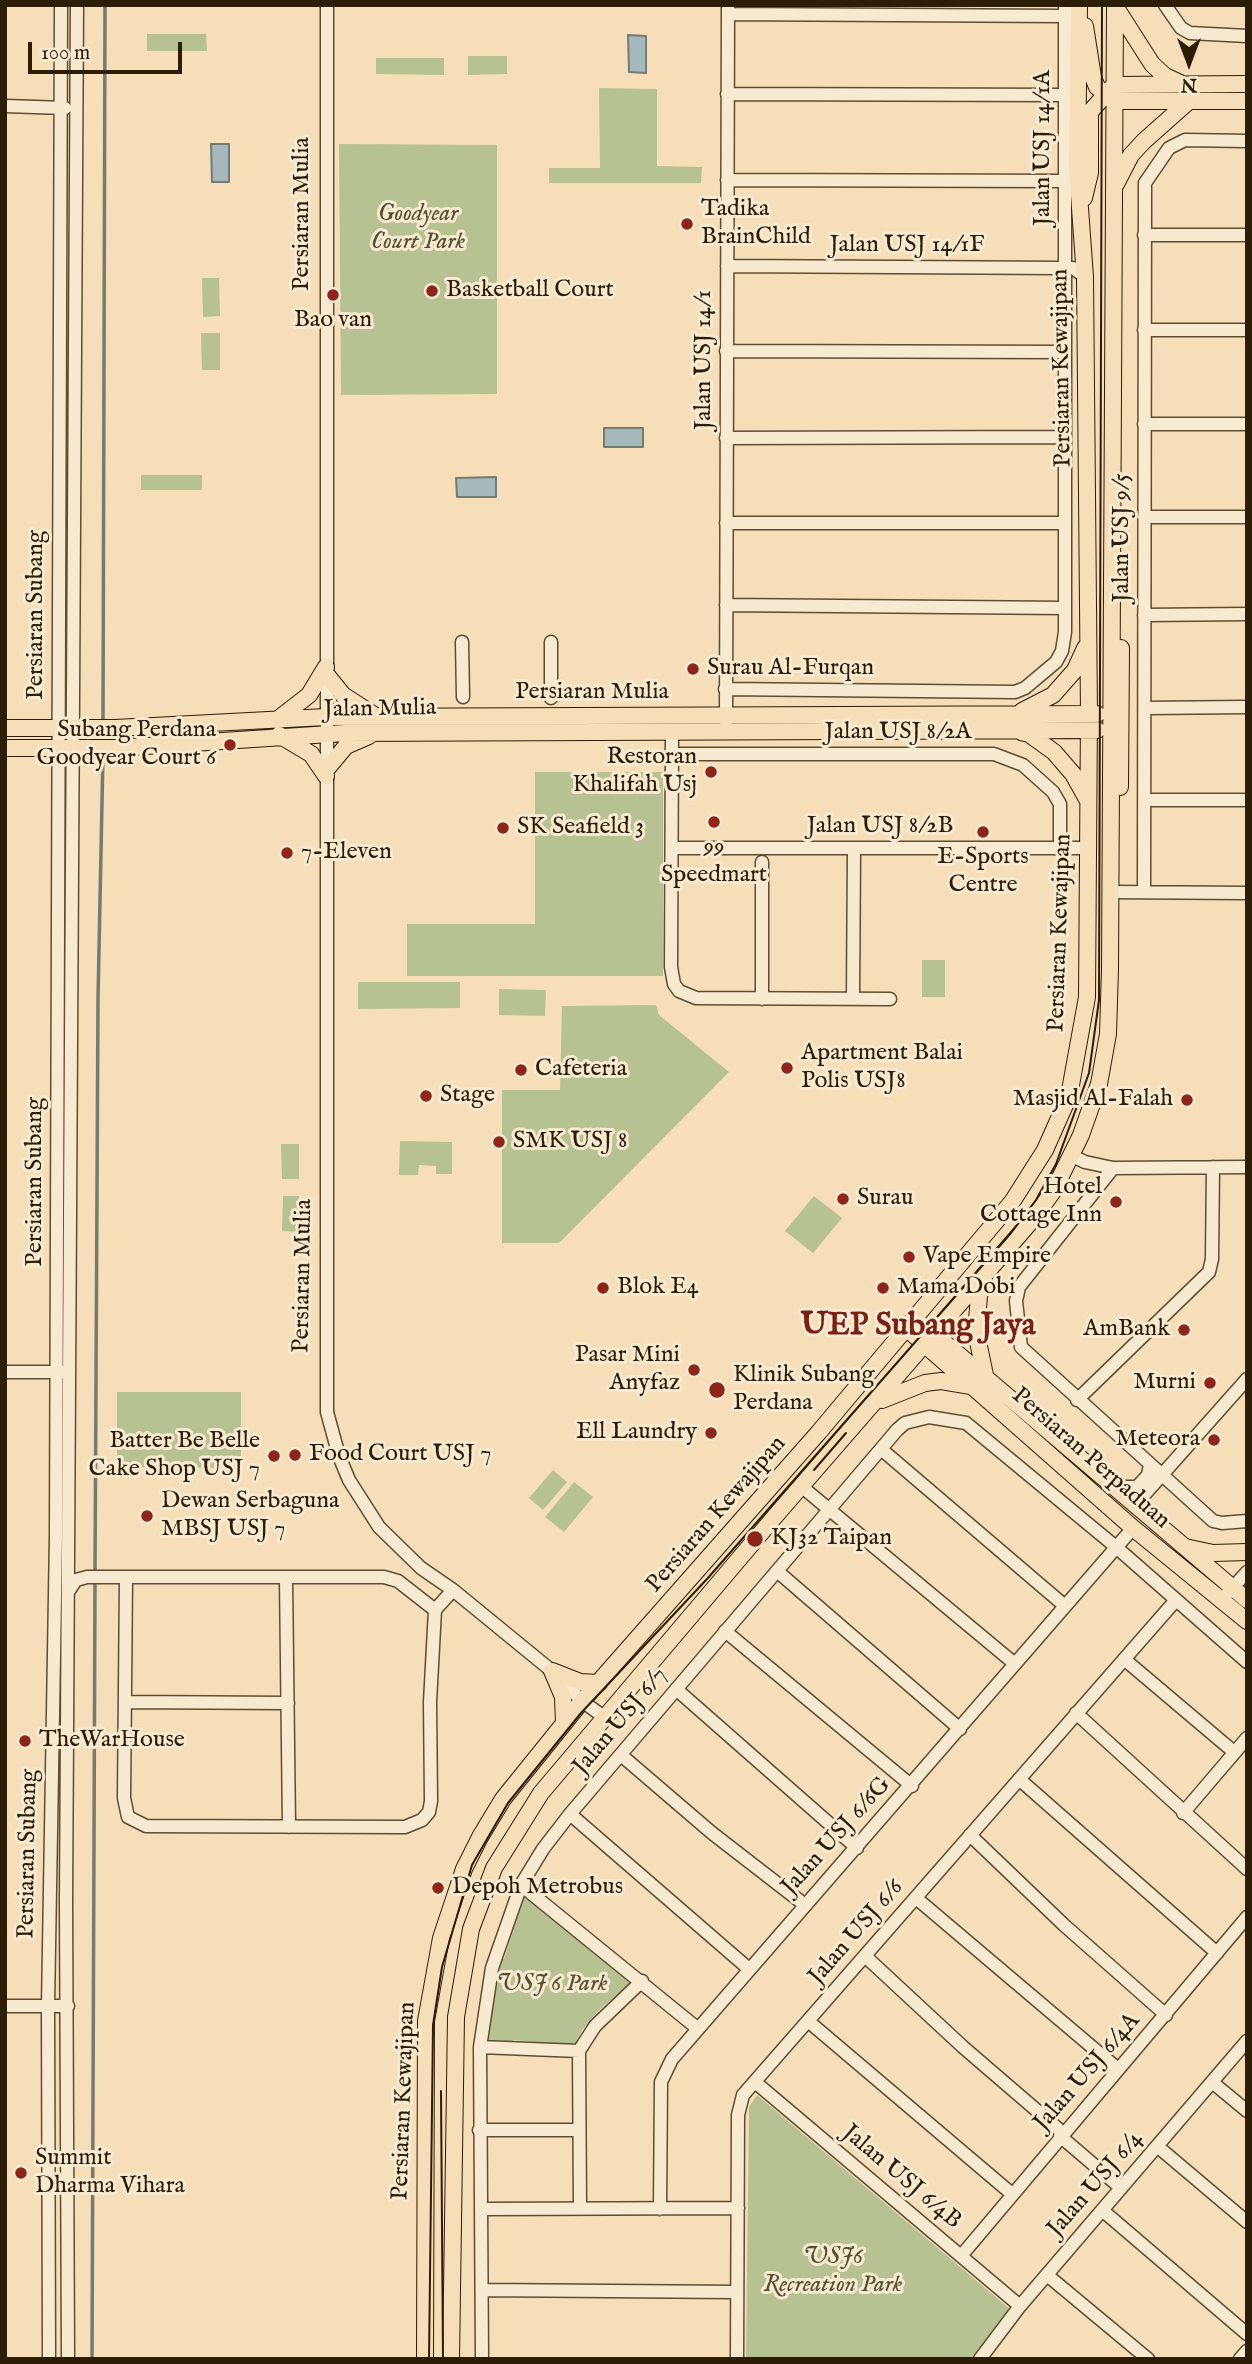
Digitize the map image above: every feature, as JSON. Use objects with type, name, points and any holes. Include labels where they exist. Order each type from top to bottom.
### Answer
[{"type":"main road","points":[[1079,5],[1093,77],[1111,94],[1189,101],[1247,101]]},
{"type":"main road","name":"Persiaran Kewajipan","points":[[425,2359],[425,2051],[429,2004],[441,1938],[461,1879],[480,1838],[503,1799],[582,1701],[911,1323],[1012,1202],[1045,1150],[1069,1096],[1087,997],[1089,722],[1085,277],[1077,167],[1079,5]]},
{"type":"main road","points":[[1115,5],[1152,64],[1165,76],[1183,85]]},
{"type":"main road","name":"Persiaran Kewajipan","points":[[451,2359],[458,1989],[471,1929],[494,1868],[541,1793],[604,1717],[1033,1219],[1054,1190],[1092,1107],[1104,1060],[1109,1006],[1114,189],[1111,94],[1115,5]]},
{"type":"main road","points":[[1081,209],[1090,173],[1090,112],[1111,94],[1183,85],[1247,84]]},
{"type":"main road","points":[[1114,189],[1132,155],[1189,101]]},
{"type":"main road","name":"Persiaran Kewajipan","points":[[1110,872],[1119,807],[1122,748],[1119,610],[1112,552]]},
{"type":"main road","points":[[1088,641],[1075,670],[1053,695],[1015,722],[1054,752],[1073,774],[1088,801]]},
{"type":"main road","points":[[5,728],[278,727],[311,754],[326,773],[345,747],[379,724],[344,695],[326,671],[309,695],[278,727]]},
{"type":"main road","name":"Persiaran Mulia","points":[[379,724],[725,715],[1110,722]]},
{"type":"main road","name":"Persiaran Mulia","points":[[672,732],[1015,722]]},
{"type":"main road","name":"Jalan Mulia","points":[[5,748],[116,748],[278,727],[326,725],[672,732]]},
{"type":"main road","points":[[874,1404],[908,1387],[925,1383],[979,1382],[976,1332],[979,1296],[986,1272]]},
{"type":"main road","name":"Persiaran Perpaduan","points":[[911,1323],[979,1382],[1133,1528],[1244,1606]]},
{"type":"main road","name":"Persiaran Perpaduan","points":[[979,1382],[1136,1504],[1183,1546],[1227,1594]]},
{"type":"main road","points":[[1183,1546],[1213,1553],[1247,1552]]},
{"type":"main road","points":[[552,1671],[580,1682],[599,1683]]},
{"type":"main road","points":[[552,1671],[563,1697],[564,1723]]},
{"type":"street","name":"Persiaran Subang","points":[[61,5],[60,107],[73,728]]},
{"type":"street","name":"Persiaran Subang","points":[[68,2359],[68,1593],[72,1373],[77,5]]},
{"type":"street","name":"Persiaran Mulia","points":[[327,5],[327,1412],[339,1456],[368,1512],[413,1561],[453,1590],[604,1717]]},
{"type":"street","points":[[1165,5],[1181,28],[1201,36],[1247,36]]},
{"type":"street","points":[[728,10],[1065,11]]},
{"type":"street","name":"Jalan USJ 14/1","points":[[727,732],[728,10]]},
{"type":"street","name":"Jalan USJ 14/1A","points":[[725,689],[1015,692],[1025,688],[1056,662],[1065,632],[1065,11]]},
{"type":"street","points":[[727,94],[1065,94]]},
{"type":"street","points":[[5,106],[76,108]]},
{"type":"street","name":"Jalan USJ 9/5","points":[[1144,892],[1145,183],[1169,148],[1185,140],[1247,141]]},
{"type":"street","points":[[727,180],[1065,181]]},
{"type":"street","points":[[1144,234],[1247,235]]},
{"type":"street","name":"Jalan USJ 14/1F","points":[[727,266],[1073,268],[1085,277]]},
{"type":"street","points":[[1144,330],[1247,330]]},
{"type":"street","points":[[726,351],[1065,352]]},
{"type":"street","points":[[1144,424],[1247,424]]},
{"type":"street","points":[[726,438],[1065,437]]},
{"type":"street","points":[[1144,517],[1247,517]]},
{"type":"street","points":[[726,523],[1065,523]]},
{"type":"street","points":[[726,605],[1065,608]]},
{"type":"street","points":[[1144,615],[1247,614]]},
{"type":"street","points":[[462,642],[463,697]]},
{"type":"street","points":[[551,642],[551,698]]},
{"type":"street","points":[[1144,708],[1247,707]]},
{"type":"street","points":[[672,732],[671,967],[674,984],[679,991],[696,998],[890,999]]},
{"type":"street","name":"Persiaran Subang","points":[[49,2359],[47,2006],[56,1372],[73,748]]},
{"type":"street","name":"Jalan USJ 8/2A","points":[[672,754],[1006,756],[1023,765],[1053,792],[1060,804],[1060,848]]},
{"type":"street","points":[[1145,800],[1247,800]]},
{"type":"street","name":"Jalan USJ 8/2B","points":[[672,848],[1088,848]]},
{"type":"street","points":[[853,999],[854,848]]},
{"type":"street","points":[[762,862],[762,999]]},
{"type":"street","points":[[1110,892],[1247,893]]},
{"type":"street","points":[[1070,1155],[1085,1162],[1113,1168],[1247,1167]]},
{"type":"street","points":[[1077,1400],[1209,1272],[1212,1259],[1213,1167]]},
{"type":"street","points":[[1113,1168],[1017,1293],[1021,1347],[1213,1521],[1247,1521]]},
{"type":"street","points":[[5,1372],[72,1373]]},
{"type":"street","points":[[1136,1504],[1247,1379]]},
{"type":"street","name":"Jalan USJ 6/7","points":[[482,2359],[480,2047],[492,1968],[521,1885],[543,1849],[570,1814],[905,1423],[929,1417],[956,1419],[975,1430],[1116,1547],[1247,1662]]},
{"type":"street","points":[[881,1449],[1065,1606]]},
{"type":"street","points":[[1117,1488],[1137,1487],[1148,1475],[1150,1464]]},
{"type":"street","points":[[801,1486],[1015,1664]]},
{"type":"street","name":"Jalan USJ 6/6G","points":[[660,2209],[661,2082],[672,2059],[912,1786],[1133,1528]]},
{"type":"street","points":[[69,1549],[72,1566],[87,1577]]},
{"type":"street","points":[[777,1571],[960,1729]]},
{"type":"street","points":[[1227,1594],[1247,1572]]},
{"type":"street","points":[[68,1593],[76,1580],[87,1577],[384,1577],[398,1581],[435,1611]]},
{"type":"street","points":[[126,1578],[124,1798],[128,1817],[146,1826],[415,1825],[429,1812],[431,1664],[435,1611],[453,1590]]},
{"type":"street","points":[[286,1579],[289,1827]]},
{"type":"street","name":"Jalan USJ 6/6","points":[[737,2359],[739,2104],[755,2081],[1175,1600]]},
{"type":"street","points":[[725,1631],[912,1786]]},
{"type":"street","points":[[1124,1659],[1234,1752]]},
{"type":"street","points":[[676,1689],[857,1847]]},
{"type":"street","points":[[126,1702],[288,1703]]},
{"type":"street","points":[[1076,1713],[1183,1814],[1247,1869]]},
{"type":"street","points":[[1183,1814],[1247,1738]]},
{"type":"street","points":[[621,1755],[712,1833],[805,1905]]},
{"type":"street","points":[[1019,1779],[1217,1953]]},
{"type":"street","points":[[570,1814],[749,1969]]},
{"type":"street","points":[[970,1835],[1064,1925],[1166,2015]]},
{"type":"street","points":[[521,1885],[697,2028]]},
{"type":"street","points":[[916,1898],[1118,2069]]},
{"type":"street","name":"Jalan USJ 6/4A","points":[[961,2256],[1061,2134],[1166,2015],[1247,1917]]},
{"type":"street","points":[[865,1956],[962,2047],[1121,2188]]},
{"type":"street","points":[[580,2208],[579,2050],[595,2026],[642,1981]]},
{"type":"street","points":[[5,2006],[68,2006]]},
{"type":"street","points":[[808,2021],[1012,2194]]},
{"type":"street","name":"Jalan USJ 6/4","points":[[980,2359],[1020,2306],[1247,2041]]},
{"type":"street","points":[[480,2047],[579,2050]]},
{"type":"street","name":"Jalan USJ 6/4B","points":[[755,2081],[1020,2306]]},
{"type":"street","points":[[1212,2081],[1247,2111]]},
{"type":"street","points":[[479,2130],[579,2130]]},
{"type":"street","points":[[1157,2146],[1247,2222]]},
{"type":"street","points":[[482,2209],[738,2208]]},
{"type":"street","points":[[1102,2210],[1247,2334]]},
{"type":"street","points":[[1047,2275],[1148,2359]]},
{"type":"street","points":[[482,2290],[737,2292]]},
{"type":"street","points":[[1240,2359],[1247,2351]]},
{"type":"green space","points":[[147,34],[206,34],[207,51],[147,51]]},
{"type":"green space","points":[[468,56],[507,56],[507,74],[468,75]]},
{"type":"green space","points":[[376,58],[444,58],[444,75],[376,74]]},
{"type":"green space","points":[[599,88],[657,89],[657,166],[702,167],[701,183],[549,183],[549,168],[600,168]]},
{"type":"green space","name":"Goodyear Court Park","points":[[339,144],[497,145],[497,394],[341,395]]},
{"type":"green space","points":[[202,278],[219,278],[220,316],[203,317]]},
{"type":"green space","points":[[201,333],[220,333],[220,370],[202,370]]},
{"type":"green space","points":[[141,475],[202,475],[202,490],[141,490]]},
{"type":"green space","points":[[535,772],[663,772],[663,976],[407,976],[407,924],[535,924]]},
{"type":"green space","points":[[922,960],[945,960],[945,997],[922,997]]},
{"type":"green space","points":[[358,982],[460,982],[460,1008],[358,1009]]},
{"type":"green space","points":[[499,989],[546,990],[545,1016],[499,1015]]},
{"type":"green space","points":[[656,1005],[659,1015],[729,1072],[559,1243],[502,1243],[502,1090],[560,1090],[562,1006]]},
{"type":"green space","points":[[400,1141],[452,1142],[452,1174],[436,1174],[436,1166],[419,1165],[418,1175],[399,1175]]},
{"type":"green space","points":[[281,1144],[299,1144],[299,1179],[282,1179]]},
{"type":"green space","points":[[283,1196],[299,1196],[299,1232],[282,1231]]},
{"type":"green space","points":[[814,1196],[842,1218],[813,1253],[785,1231]]},
{"type":"green space","points":[[117,1392],[241,1392],[241,1468],[117,1467]]},
{"type":"green space","points":[[553,1470],[567,1482],[543,1510],[529,1498]]},
{"type":"green space","points":[[574,1482],[593,1497],[564,1532],[545,1517]]},
{"type":"green space","name":"USJ 6 Park","points":[[524,1896],[632,1981],[597,2012],[582,2030],[575,2045],[513,2040],[512,2045],[483,2043],[500,1957],[504,1959]]},
{"type":"green space","name":"USJ6 Recreation Park","points":[[757,2095],[1011,2310],[970,2359],[746,2358],[749,2107]]},
{"type":"shaded area","points":[[628,35],[646,36],[646,73],[629,72]]},
{"type":"shaded area","points":[[211,144],[229,144],[229,182],[212,182]]},
{"type":"shaded area","points":[[604,428],[643,428],[643,447],[604,447]]},
{"type":"shaded area","points":[[496,477],[496,497],[457,497],[456,478]]},
{"type":"waterway","points":[[103,722],[105,5]]},
{"type":"waterway","points":[[95,1573],[98,998],[103,754]]},
{"type":"waterway","points":[[92,2359],[95,1580]]},
{"type":"tram line","points":[[429,2359],[433,2025],[442,1967],[472,1865],[508,1803],[581,1713],[707,1579],[1011,1233],[1036,1200],[1056,1164],[1089,1073],[1099,1000],[1102,5]]},
{"type":"tram line","points":[[814,1470],[846,1433]]},
{"type":"tram line","points":[[441,2091],[443,2359]]},
{"type":"place","name":"Tadika BrainChild","points":[[687,224]]},
{"type":"place","name":"Basketball Court","points":[[432,291]]},
{"type":"place","name":"Bao van","points":[[333,295]]},
{"type":"place","name":"Surau Al-Furqan","points":[[693,669]]},
{"type":"place","name":"Subang Perdana Goodyear Court 6","points":[[230,745]]},
{"type":"place","name":"Restoran Khalifah Usj","points":[[711,772]]},
{"type":"place","name":"99 Speedmart","points":[[714,822]]},
{"type":"place","name":"SK Seafield 3","points":[[503,828]]},
{"type":"place","name":"E-Sports Centre","points":[[983,832]]},
{"type":"place","name":"7-Eleven","points":[[287,853]]},
{"type":"place","name":"Apartment Balai Polis USJ8","points":[[787,1068]]},
{"type":"place","name":"Cafeteria","points":[[521,1070]]},
{"type":"place","name":"Stage","points":[[426,1096]]},
{"type":"place","name":"Masjid Al-Falah","points":[[1187,1100]]},
{"type":"place","name":"SMK USJ 8","points":[[499,1142]]},
{"type":"place","name":"Surau","points":[[843,1199]]},
{"type":"place","name":"Hotel Cottage Inn","points":[[1116,1202]]},
{"type":"place","name":"Vape Empire","points":[[909,1257]]},
{"type":"place","name":"Blok E4","points":[[603,1288]]},
{"type":"place","name":"Mama Dobi","points":[[883,1288]]},
{"type":"place","name":"AmBank","points":[[1184,1330]]},
{"type":"place","name":"Pasar Mini Anyfaz","points":[[694,1370]]},
{"type":"place","name":"Murni","points":[[1210,1383]]},
{"type":"place","name":"Klinik Subang Perdana","points":[[717,1390]]},
{"type":"place","name":"Ell Laundry","points":[[711,1433]]},
{"type":"place","name":"Meteora","points":[[1214,1440]]},
{"type":"place","name":"Food Court USJ 7","points":[[295,1455]]},
{"type":"place","name":"Batter Be Belle Cake Shop USJ 7","points":[[274,1456]]},
{"type":"place","name":"Dewan Serbaguna MBSJ USJ 7","points":[[147,1516]]},
{"type":"place","name":"KJ32 Taipan","points":[[755,1539]]},
{"type":"place","name":"TheWarHouse","points":[[25,1741]]},
{"type":"place","name":"Depoh Metrobus","points":[[438,1888]]},
{"type":"place","name":"Summit Dharma Vihara","points":[[21,2173]]},
{"type":"district","name":"UEP Subang Jaya","points":[[918,1327]]}]
